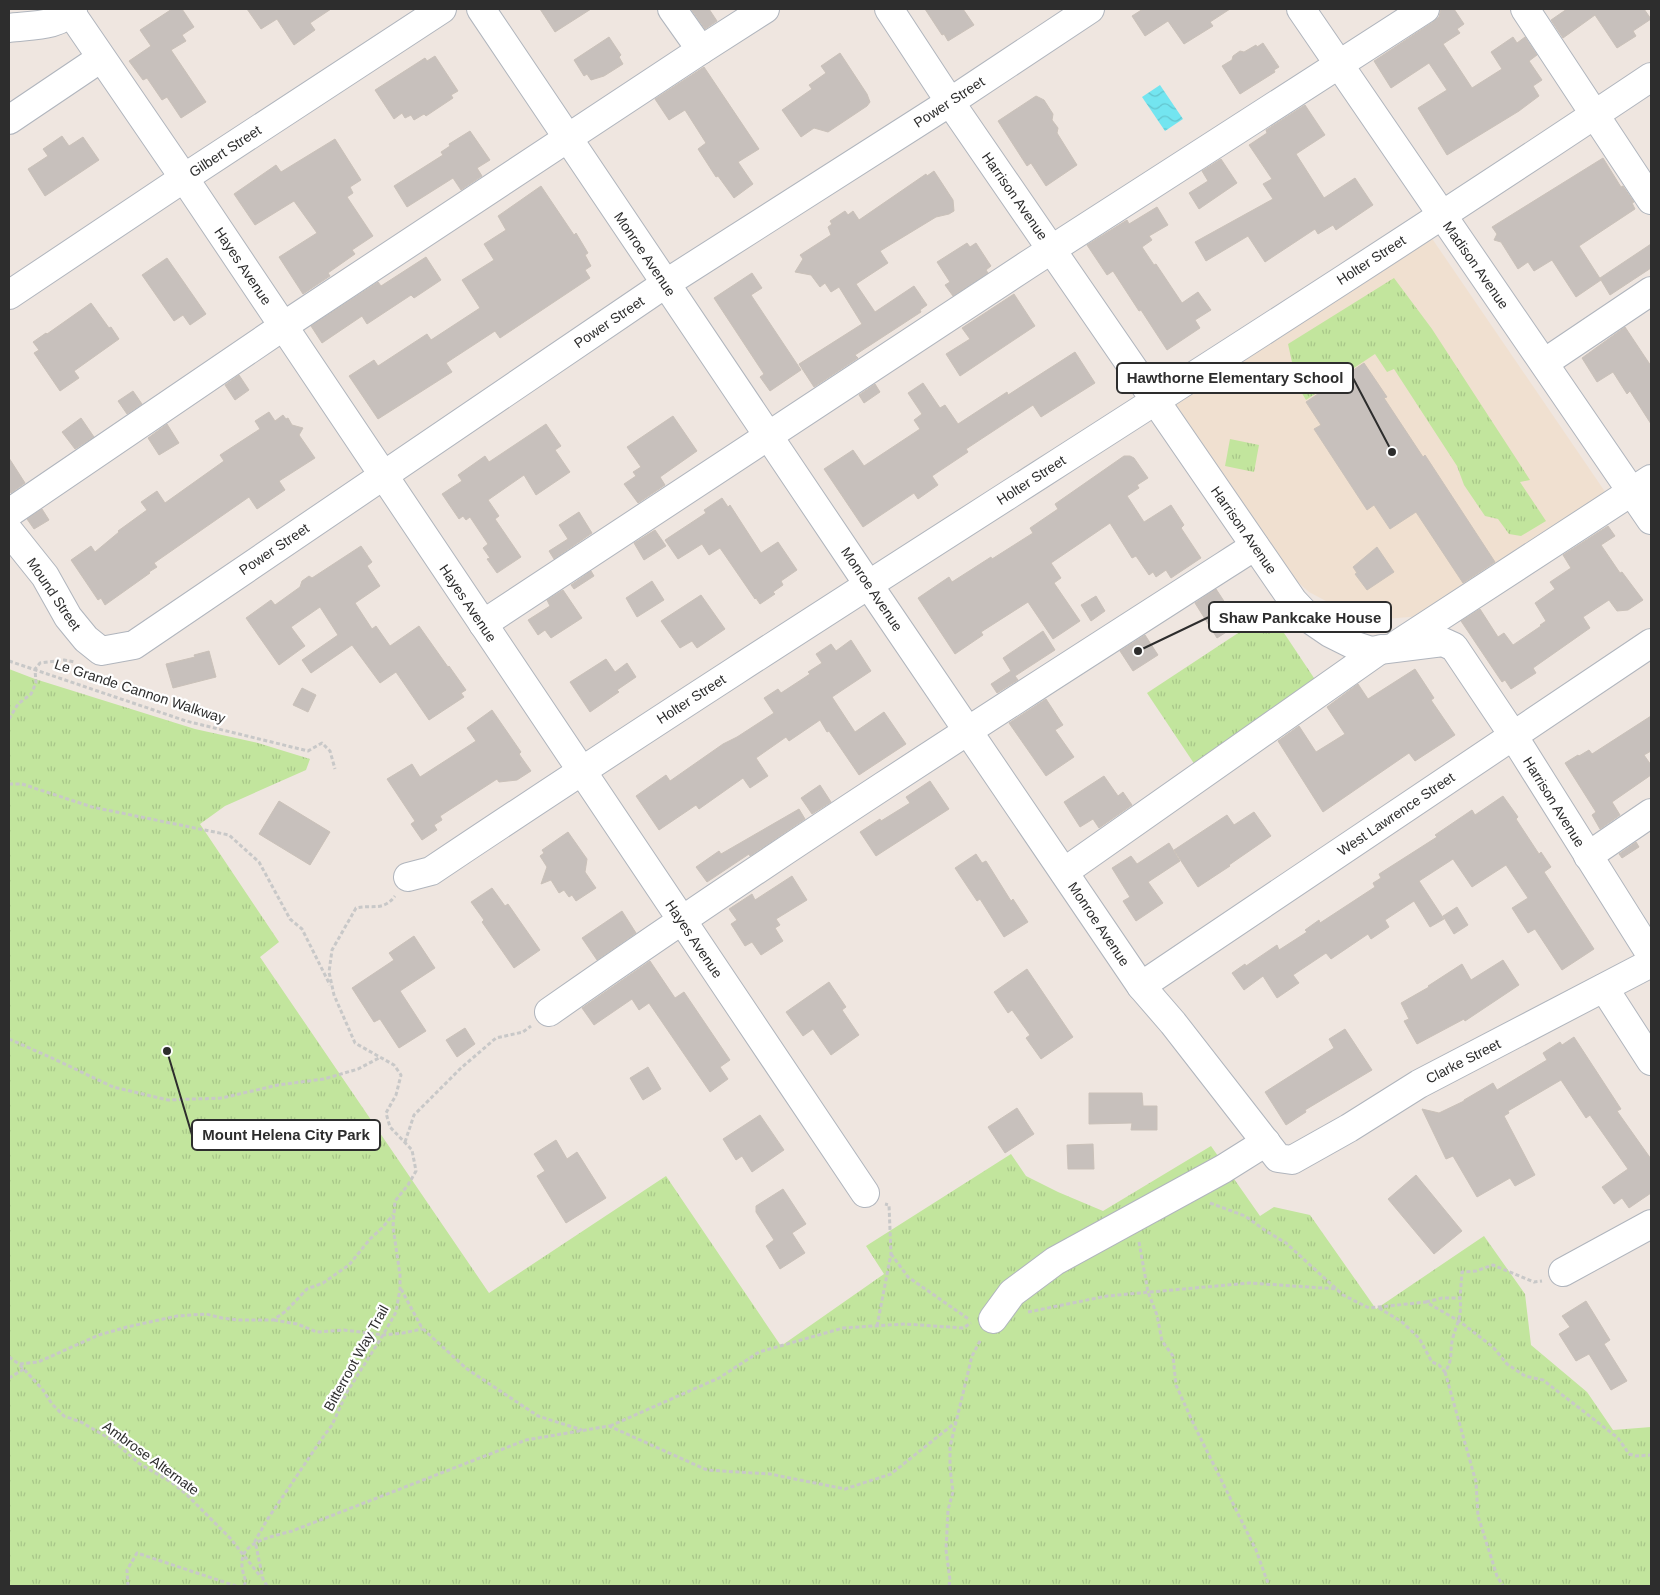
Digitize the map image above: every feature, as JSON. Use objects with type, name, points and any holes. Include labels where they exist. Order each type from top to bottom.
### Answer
[{"type":"street","name":"Gilbert Street","points":[[9,295],[442,9]]},
{"type":"street","name":"Monroe Avenue","points":[[481,9],[1141,986],[1173,1023],[1272,1150]]},
{"type":"street","points":[[672,9],[700,50]]},
{"type":"street","points":[[9,513],[283,326],[765,9]]},
{"type":"street","name":"Harrison Avenue","points":[[889,9],[950,102],[1293,601],[1311,620],[1330,633],[1371,651],[1443,642],[1454,647],[1513,736],[1651,955]]},
{"type":"street","name":"Power Street","points":[[101,651],[134,645],[665,284],[950,102],[1090,9]]},
{"type":"street","name":"Madison Avenue","points":[[1301,9],[1544,363],[1642,485],[1651,520]]},
{"type":"street","points":[[483,624],[1052,249],[1425,9]]},
{"type":"street","points":[[1524,9],[1651,200]]},
{"type":"street","name":"Hayes Avenue","points":[[72,11],[101,58],[184,178],[865,1193]]},
{"type":"street","points":[[9,28],[54,22],[72,11]]},
{"type":"street","points":[[9,120],[101,58]]},
{"type":"street","name":"Holter Street","points":[[408,877],[431,871],[582,770],[1441,215],[1651,77]]},
{"type":"street","points":[[1544,363],[1651,291]]},
{"type":"street","points":[[1064,872],[1387,649],[1642,485]]},
{"type":"street","name":"Mound Street","points":[[9,531],[45,576],[68,617],[86,639],[101,651]]},
{"type":"street","points":[[549,1012],[682,920],[967,730],[1255,546]]},
{"type":"street","name":"West Lawrence Street","points":[[1141,986],[1651,643]]},
{"type":"street","points":[[1588,856],[1651,813]]},
{"type":"street","name":"Clarke Street","points":[[1272,1150],[1292,1160],[1349,1128],[1418,1084],[1651,963]]},
{"type":"street","points":[[1604,988],[1651,1061]]},
{"type":"street","points":[[984,1332],[1012,1293],[1055,1261],[1222,1169],[1272,1150]]},
{"type":"street","points":[[1563,1272],[1651,1224]]},
{"type":"path","points":[[9,719],[18,704],[31,694],[36,683],[35,669],[40,663],[64,660],[89,665],[96,664],[101,651]]},
{"type":"path","name":"Le Grande Cannon Walkway","points":[[9,661],[186,721],[308,751],[322,744],[330,751],[335,769]]},
{"type":"path","points":[[9,784],[22,784],[92,807],[229,835],[259,862],[290,919],[302,929],[334,995]]},
{"type":"path","name":"Bitterroot Way Trail","points":[[255,1542],[267,1520],[332,1425],[346,1392],[396,1312],[400,1289],[400,1275],[393,1214],[395,1201],[416,1171],[412,1150],[390,1127],[386,1113],[396,1095],[401,1075],[394,1065],[355,1043],[334,995],[329,972],[332,950],[356,908],[366,905],[378,907],[390,904],[408,877]]},
{"type":"path","points":[[405,1142],[414,1115],[460,1068],[496,1038],[523,1032],[549,1012]]},
{"type":"path","points":[[9,1039],[112,1088],[168,1100],[222,1098],[278,1085],[324,1079],[358,1069],[379,1058]]},
{"type":"path","points":[[1181,1192],[1245,1216],[1266,1232],[1286,1242],[1343,1294],[1369,1308],[1426,1302],[1442,1298],[1460,1298]]},
{"type":"path","points":[[865,1193],[877,1201],[889,1205],[891,1254],[877,1326]]},
{"type":"path","points":[[1141,1213],[1139,1242],[1148,1292],[1157,1316],[1162,1341],[1173,1356],[1176,1385],[1256,1550],[1269,1586]]},
{"type":"path","points":[[273,1320],[286,1311],[307,1289],[323,1283],[349,1265],[370,1238],[382,1228],[393,1214]]},
{"type":"path","points":[[244,1586],[246,1581],[241,1569],[243,1554],[255,1542],[292,1532],[526,1440],[609,1426],[719,1378],[760,1352],[843,1328],[905,1324],[963,1328],[973,1322],[908,1277],[891,1254]]},
{"type":"path","points":[[1445,1372],[1451,1363],[1453,1339],[1462,1310],[1460,1298],[1462,1272],[1476,1271],[1494,1265],[1534,1282],[1563,1272]]},
{"type":"path","points":[[949,1586],[946,1528],[953,1492],[950,1447],[972,1356],[984,1332],[1107,1296],[1249,1283],[1338,1289]]},
{"type":"path","points":[[400,1289],[423,1329],[467,1369],[538,1416],[585,1430]]},
{"type":"path","points":[[1426,1302],[1459,1321],[1493,1347],[1507,1364],[1525,1376],[1543,1380],[1618,1438],[1629,1454],[1636,1456],[1651,1455]]},
{"type":"path","points":[[1378,1307],[1402,1322],[1419,1338],[1432,1362],[1439,1365],[1445,1372],[1476,1482],[1478,1516],[1497,1576],[1503,1586]]},
{"type":"path","points":[[19,1364],[38,1362],[99,1336],[127,1327],[177,1316],[206,1314],[238,1320],[273,1320],[297,1324],[317,1332],[344,1330],[383,1335],[403,1334],[423,1329]]},
{"type":"path","name":"Ambrose Alternate","points":[[9,1357],[19,1364],[64,1416],[81,1422],[112,1440],[140,1464],[171,1482],[186,1494],[230,1538],[263,1580]]},
{"type":"path","points":[[9,1378],[24,1370]]},
{"type":"path","points":[[609,1426],[707,1470],[770,1474],[845,1489],[891,1474],[956,1422]]},
{"type":"path","points":[[255,1542],[263,1580],[267,1586]]},
{"type":"path","points":[[128,1586],[127,1570],[137,1553],[236,1586]]},
{"type":"shaded area","points":[[1431,237],[1610,499],[1434,615],[1373,620],[1341,609],[1309,592],[1292,577],[1174,404]]},
{"type":"green space","points":[[1394,278],[1432,329],[1530,480],[1520,482],[1546,521],[1521,536],[1509,534],[1498,519],[1485,516],[1464,485],[1457,466],[1394,369],[1387,372],[1375,354],[1306,400],[1297,385],[1288,344]]},
{"type":"green space","points":[[1230,439],[1259,445],[1254,472],[1225,466]]},
{"type":"green space","points":[[1270,612],[1314,678],[1316,685],[1197,768],[1147,693]]},
{"type":"green space","points":[[9,669],[35,679],[195,729],[258,743],[310,759],[306,770],[225,806],[200,824],[279,942],[260,957],[489,1293],[666,1176],[781,1346],[884,1274],[866,1246],[1011,1154],[1026,1176],[1103,1211],[1211,1146],[1260,1216],[1274,1207],[1310,1215],[1376,1309],[1484,1236],[1525,1294],[1531,1345],[1587,1392],[1613,1430],[1651,1427],[1651,1586],[9,1586]]},
{"type":"water","points":[[1160,85],[1183,119],[1165,131],[1142,97]]},
{"type":"building","points":[[172,9],[182,9],[194,27],[182,35],[186,41],[171,50],[206,102],[181,118],[167,97],[162,100],[147,78],[143,80],[129,61],[151,46],[140,30]]},
{"type":"building","points":[[247,9],[331,9],[310,23],[315,30],[294,45],[277,19],[261,29]]},
{"type":"building","points":[[540,9],[591,9],[555,32]]},
{"type":"building","points":[[691,9],[709,9],[717,21],[705,29]]},
{"type":"building","points":[[925,9],[963,9],[974,25],[948,41]]},
{"type":"building","points":[[1143,9],[1230,9],[1210,22],[1213,26],[1184,44],[1168,21],[1145,36],[1132,16]]},
{"type":"building","points":[[1441,9],[1454,9],[1464,24],[1457,29],[1460,33],[1443,44],[1472,88],[1502,69],[1491,52],[1513,37],[1517,43],[1525,37],[1537,55],[1529,61],[1542,80],[1533,86],[1539,96],[1519,111],[1447,155],[1418,108],[1447,90],[1429,63],[1391,88],[1374,61],[1433,22],[1439,17]]},
{"type":"building","points":[[1567,9],[1644,9],[1651,19],[1633,31],[1636,36],[1617,48],[1595,15],[1563,38],[1551,20]]},
{"type":"building","points":[[609,37],[621,55],[619,57],[623,64],[604,76],[591,80],[587,74],[584,76],[574,60]]},
{"type":"building","points":[[1263,43],[1279,67],[1274,70],[1275,72],[1240,94],[1222,66],[1232,60],[1233,56],[1240,51],[1244,52]]},
{"type":"building","points":[[840,53],[867,94],[870,102],[867,106],[828,132],[814,128],[801,137],[782,110],[812,89],[809,85],[826,73],[821,66]]},
{"type":"building","points":[[435,56],[458,91],[451,95],[453,98],[426,116],[424,114],[414,120],[411,115],[405,118],[402,113],[394,119],[375,90],[425,58],[427,61]]},
{"type":"building","points":[[704,67],[759,149],[738,162],[753,184],[734,198],[718,176],[716,177],[698,149],[706,143],[685,110],[669,120],[655,99]]},
{"type":"building","points":[[1036,96],[1044,100],[1053,114],[1052,120],[1058,128],[1057,133],[1077,165],[1046,186],[1031,163],[1027,166],[998,121]]},
{"type":"building","points":[[1305,105],[1325,135],[1296,154],[1324,198],[1355,178],[1373,205],[1336,230],[1333,225],[1318,234],[1315,229],[1265,262],[1248,236],[1206,261],[1195,242],[1273,199],[1263,184],[1272,179],[1249,145],[1267,133],[1266,130]]},
{"type":"building","points":[[470,131],[490,160],[477,168],[482,176],[461,190],[453,178],[407,207],[394,186],[443,155],[441,152],[450,146],[449,144]]},
{"type":"building","points":[[62,136],[69,146],[83,137],[99,160],[45,196],[28,169],[48,156],[43,149]]},
{"type":"building","points":[[335,139],[361,180],[350,187],[353,193],[347,197],[373,236],[352,250],[355,254],[328,273],[330,276],[303,294],[279,257],[317,233],[294,201],[255,225],[234,194],[276,165],[281,172]]},
{"type":"building","points":[[1603,158],[1621,187],[1623,186],[1634,202],[1632,203],[1635,209],[1579,246],[1601,280],[1576,297],[1552,260],[1534,271],[1528,262],[1518,269],[1501,242],[1494,240],[1497,234],[1492,227]]},
{"type":"building","points":[[1221,159],[1237,183],[1199,209],[1189,193],[1208,181],[1202,171]]},
{"type":"building","points":[[934,171],[953,200],[954,211],[936,217],[880,251],[888,263],[856,284],[875,312],[914,286],[927,305],[920,310],[921,312],[855,355],[858,358],[814,387],[799,364],[862,324],[839,287],[831,292],[825,283],[820,287],[811,275],[795,272],[803,259],[800,255],[831,235],[828,227],[832,224],[830,221],[845,211],[848,215],[853,211],[859,220],[926,174],[927,176]]},
{"type":"building","points":[[541,186],[574,235],[576,233],[588,253],[585,255],[591,266],[585,270],[590,278],[500,338],[495,331],[446,363],[452,372],[378,419],[349,376],[374,360],[378,366],[427,334],[431,340],[480,308],[462,280],[494,260],[484,244],[506,230],[498,216]]},
{"type":"building","points":[[1157,207],[1168,225],[1149,236],[1152,240],[1142,247],[1154,265],[1156,264],[1182,303],[1198,292],[1211,310],[1195,320],[1200,328],[1167,350],[1113,271],[1107,275],[1087,245],[1127,220],[1129,224]]},
{"type":"building","points":[[967,243],[970,247],[976,243],[991,266],[986,270],[988,273],[953,296],[945,285],[950,282],[937,262]]},
{"type":"building","points":[[1651,244],[1651,268],[1610,295],[1600,278]]},
{"type":"building","points":[[426,257],[441,280],[414,298],[411,295],[367,324],[362,316],[322,343],[311,326],[378,282],[381,286]]},
{"type":"building","points":[[167,258],[206,314],[190,325],[183,315],[174,321],[142,275]]},
{"type":"building","points":[[752,273],[762,288],[751,295],[801,370],[770,391],[760,377],[764,374],[714,298]]},
{"type":"building","points":[[1014,294],[1035,326],[960,376],[946,354],[970,339],[962,328]]},
{"type":"building","points":[[91,303],[119,339],[74,371],[79,378],[60,391],[34,353],[39,350],[33,342]]},
{"type":"building","points":[[1625,327],[1651,366],[1651,424],[1630,391],[1627,394],[1613,372],[1597,382],[1582,358]]},
{"type":"building","points":[[1075,352],[1095,383],[1041,417],[1033,405],[966,449],[968,452],[932,476],[938,485],[918,499],[914,493],[863,527],[824,469],[853,450],[864,466],[920,429],[914,420],[922,414],[908,393],[923,383],[940,408],[945,405],[958,424],[1007,392],[1008,395]]},
{"type":"building","points":[[1364,363],[1387,397],[1384,398],[1423,457],[1425,455],[1495,562],[1463,583],[1416,512],[1390,529],[1374,505],[1367,510],[1314,429],[1321,425],[1306,402]]},
{"type":"building","points":[[239,375],[249,390],[235,400],[225,385]]},
{"type":"building","points":[[875,384],[880,392],[864,403],[859,395]]},
{"type":"building","points":[[133,391],[142,404],[127,414],[118,401]]},
{"type":"building","points":[[269,412],[275,421],[283,415],[286,419],[288,418],[292,425],[303,428],[299,435],[315,458],[279,481],[285,490],[257,509],[249,497],[154,563],[157,567],[150,573],[105,605],[101,598],[98,600],[71,560],[91,546],[95,552],[118,531],[147,510],[141,502],[157,491],[165,503],[224,461],[220,455],[260,429],[255,421]]},
{"type":"building","points":[[673,416],[697,451],[660,477],[665,485],[638,503],[624,484],[636,476],[633,472],[641,467],[627,447]]},
{"type":"building","points":[[81,418],[94,437],[75,449],[62,432]]},
{"type":"building","points":[[167,424],[179,443],[159,455],[148,438]]},
{"type":"building","points":[[546,424],[561,446],[555,450],[570,472],[536,495],[524,475],[488,500],[499,516],[495,519],[521,557],[497,573],[487,559],[490,558],[483,548],[488,544],[470,517],[466,520],[463,516],[459,519],[442,494],[462,481],[458,475],[485,456],[489,462]]},
{"type":"building","points":[[1124,456],[1134,458],[1148,478],[1137,485],[1139,488],[1127,496],[1144,522],[1171,505],[1184,525],[1181,528],[1201,558],[1171,578],[1166,570],[1156,577],[1153,572],[1149,575],[1136,556],[1132,558],[1110,523],[1051,563],[1061,578],[1054,583],[1080,621],[1053,639],[1028,602],[981,632],[983,635],[955,654],[918,598],[949,577],[952,582],[1033,533],[1030,528],[1058,509],[1055,504]]},
{"type":"building","points":[[9,458],[25,483],[11,493],[9,490]]},
{"type":"building","points":[[722,498],[728,507],[730,505],[761,553],[778,542],[797,570],[781,581],[783,585],[773,592],[775,594],[760,604],[720,548],[709,555],[702,544],[678,559],[665,540],[706,513],[704,510]]},
{"type":"building","points":[[42,509],[49,520],[34,529],[27,519]]},
{"type":"building","points":[[579,512],[592,533],[554,559],[549,551],[568,539],[559,525]]},
{"type":"building","points":[[1608,526],[1615,536],[1601,545],[1620,573],[1622,572],[1643,600],[1628,610],[1617,611],[1609,600],[1583,617],[1590,628],[1533,668],[1536,673],[1511,689],[1505,680],[1502,682],[1461,621],[1480,609],[1498,637],[1504,633],[1513,645],[1546,621],[1535,603],[1555,589],[1550,582],[1571,568],[1563,555]]},
{"type":"building","points":[[655,530],[666,546],[644,560],[634,543]]},
{"type":"building","points":[[361,546],[372,562],[367,566],[380,586],[355,603],[372,629],[376,626],[390,646],[419,626],[466,690],[461,693],[464,697],[429,720],[396,672],[380,683],[352,645],[311,673],[302,660],[338,635],[320,607],[291,627],[305,646],[279,665],[246,618],[271,600],[275,605],[300,587],[302,581],[309,576],[312,578]]},
{"type":"building","points":[[1377,547],[1394,572],[1367,590],[1355,574],[1357,573],[1353,567]]},
{"type":"building","points":[[591,571],[594,576],[574,589],[571,585]]},
{"type":"building","points":[[652,581],[664,600],[637,617],[626,598]]},
{"type":"building","points":[[1216,589],[1239,624],[1217,638],[1195,603]]},
{"type":"building","points":[[563,590],[582,618],[551,638],[545,630],[538,635],[528,620],[550,606],[547,600]]},
{"type":"building","points":[[701,595],[725,629],[697,648],[692,641],[680,648],[661,621]]},
{"type":"building","points":[[1096,596],[1105,611],[1091,621],[1081,605]]},
{"type":"building","points":[[1043,631],[1055,650],[1015,676],[1018,680],[997,693],[991,684],[1011,671],[1003,658]]},
{"type":"building","points":[[1145,635],[1158,655],[1133,671],[1120,651]]},
{"type":"building","points":[[851,640],[871,671],[832,697],[855,732],[884,712],[906,744],[859,775],[820,720],[789,741],[786,737],[756,758],[768,776],[750,788],[743,778],[699,809],[696,805],[659,830],[636,796],[666,775],[670,781],[723,744],[774,713],[764,698],[778,689],[781,693],[810,674],[808,672],[822,663],[816,654],[831,644],[836,651]]},
{"type":"building","points":[[209,651],[216,677],[173,688],[166,664],[195,657],[194,655]]},
{"type":"building","points":[[606,659],[615,672],[627,663],[636,677],[617,690],[619,692],[590,712],[570,682]]},
{"type":"building","points":[[1415,669],[1434,698],[1431,700],[1455,735],[1415,761],[1409,753],[1323,812],[1278,741],[1299,726],[1316,752],[1345,734],[1327,707],[1358,684],[1368,699]]},
{"type":"building","points":[[302,688],[316,695],[308,712],[293,705]]},
{"type":"building","points":[[1046,699],[1063,725],[1055,730],[1074,757],[1046,776],[1009,723]]},
{"type":"building","points":[[492,710],[521,752],[519,754],[531,771],[517,780],[499,782],[497,779],[440,816],[442,820],[434,825],[437,830],[422,840],[411,824],[415,821],[387,779],[412,764],[420,777],[476,741],[467,728]]},
{"type":"building","points":[[1651,716],[1651,751],[1644,755],[1651,765],[1651,775],[1612,802],[1620,815],[1600,829],[1592,815],[1596,812],[1565,763],[1589,750],[1592,754]]},
{"type":"building","points":[[1104,776],[1118,796],[1123,792],[1132,805],[1099,828],[1093,819],[1080,827],[1064,802]]},
{"type":"building","points":[[930,781],[949,809],[876,856],[860,832],[910,803],[906,797]]},
{"type":"building","points":[[820,785],[831,802],[812,814],[801,798]]},
{"type":"building","points":[[1503,796],[1518,817],[1516,819],[1539,854],[1541,852],[1551,867],[1544,872],[1594,949],[1562,970],[1535,929],[1528,933],[1512,908],[1528,898],[1506,865],[1472,887],[1453,859],[1419,881],[1444,919],[1430,927],[1414,901],[1385,920],[1389,927],[1371,939],[1368,934],[1331,959],[1326,953],[1293,975],[1299,983],[1277,998],[1263,976],[1244,990],[1232,973],[1277,945],[1279,950],[1307,932],[1305,930],[1319,920],[1320,923],[1375,887],[1373,883],[1381,878],[1379,874],[1437,837],[1435,835],[1472,810],[1475,815]]},
{"type":"building","points":[[279,801],[330,832],[310,865],[259,834]]},
{"type":"building","points":[[799,809],[805,819],[707,882],[696,867],[719,851],[721,854]]},
{"type":"building","points":[[1254,812],[1271,836],[1198,887],[1174,850],[1227,815],[1234,825]]},
{"type":"building","points":[[568,832],[587,859],[585,872],[596,888],[576,901],[572,895],[569,897],[564,890],[559,893],[551,880],[541,884],[547,867],[540,856],[544,853],[542,850]]},
{"type":"building","points":[[1636,842],[1639,847],[1622,858],[1619,854]]},
{"type":"building","points":[[1169,843],[1180,861],[1148,882],[1163,903],[1136,921],[1123,901],[1130,897],[1112,868],[1131,856],[1137,864]]},
{"type":"building","points":[[976,854],[982,863],[986,861],[1011,901],[1013,899],[1028,922],[1004,937],[980,899],[977,901],[955,868]]},
{"type":"building","points":[[792,876],[807,900],[776,919],[780,925],[775,928],[783,941],[761,955],[752,942],[745,946],[731,924],[737,920],[729,909],[752,894],[755,900]]},
{"type":"building","points":[[492,888],[505,906],[508,904],[540,950],[514,968],[482,922],[484,920],[471,902]]},
{"type":"building","points":[[1457,907],[1468,925],[1454,934],[1443,916]]},
{"type":"building","points":[[622,911],[636,933],[597,960],[582,938]]},
{"type":"building","points":[[414,936],[435,968],[400,991],[426,1031],[399,1048],[380,1019],[374,1022],[352,988],[394,960],[389,953]]},
{"type":"building","points":[[1503,960],[1519,985],[1465,1021],[1464,1019],[1417,1044],[1404,1021],[1409,1019],[1401,1003],[1429,987],[1462,964],[1471,980]]},
{"type":"building","points":[[650,961],[675,998],[684,992],[730,1060],[720,1067],[728,1079],[710,1092],[649,1003],[639,1010],[632,999],[594,1025],[582,1008]]},
{"type":"building","points":[[1027,969],[1073,1037],[1041,1059],[1026,1038],[1030,1035],[1012,1010],[1008,1013],[994,992]]},
{"type":"building","points":[[829,982],[846,1007],[842,1010],[859,1035],[831,1055],[813,1029],[803,1036],[786,1012]]},
{"type":"building","points":[[465,1028],[475,1044],[457,1057],[446,1040]]},
{"type":"building","points":[[1345,1029],[1372,1070],[1305,1110],[1306,1112],[1286,1125],[1265,1092],[1334,1048],[1329,1039]]},
{"type":"building","points":[[1574,1037],[1621,1109],[1617,1111],[1651,1159],[1651,1193],[1629,1208],[1622,1198],[1614,1204],[1602,1187],[1628,1169],[1590,1115],[1586,1118],[1561,1080],[1508,1111],[1509,1113],[1504,1116],[1535,1175],[1515,1186],[1510,1178],[1477,1197],[1453,1156],[1446,1159],[1422,1109],[1439,1113],[1464,1101],[1493,1083],[1497,1090],[1547,1060],[1543,1053],[1560,1042],[1562,1045]]},
{"type":"building","points":[[648,1067],[661,1089],[643,1100],[630,1078]]},
{"type":"building","points":[[1089,1093],[1142,1093],[1143,1106],[1157,1106],[1157,1130],[1131,1130],[1132,1123],[1089,1124]]},
{"type":"building","points":[[1017,1108],[1034,1134],[1005,1153],[988,1127]]},
{"type":"building","points":[[760,1115],[784,1150],[752,1172],[742,1156],[736,1160],[723,1139]]},
{"type":"building","points":[[556,1140],[567,1159],[577,1152],[606,1198],[566,1223],[537,1176],[545,1171],[534,1154]]},
{"type":"building","points":[[1093,1144],[1094,1169],[1068,1169],[1067,1145]]},
{"type":"building","points":[[1416,1175],[1462,1231],[1434,1254],[1388,1199]]},
{"type":"building","points":[[783,1189],[806,1224],[792,1233],[805,1253],[780,1269],[766,1246],[774,1240],[756,1212],[756,1206]]},
{"type":"building","points":[[1586,1301],[1610,1340],[1604,1344],[1627,1381],[1611,1390],[1589,1354],[1576,1361],[1559,1334],[1570,1327],[1562,1316]]},
{"type":"place","name":"Hawthorne Elementary School","points":[[1392,452]]},
{"type":"place","name":"Shaw Pankcake House","points":[[1138,651]]},
{"type":"place","name":"Mount Helena City Park","points":[[167,1051]]}]
